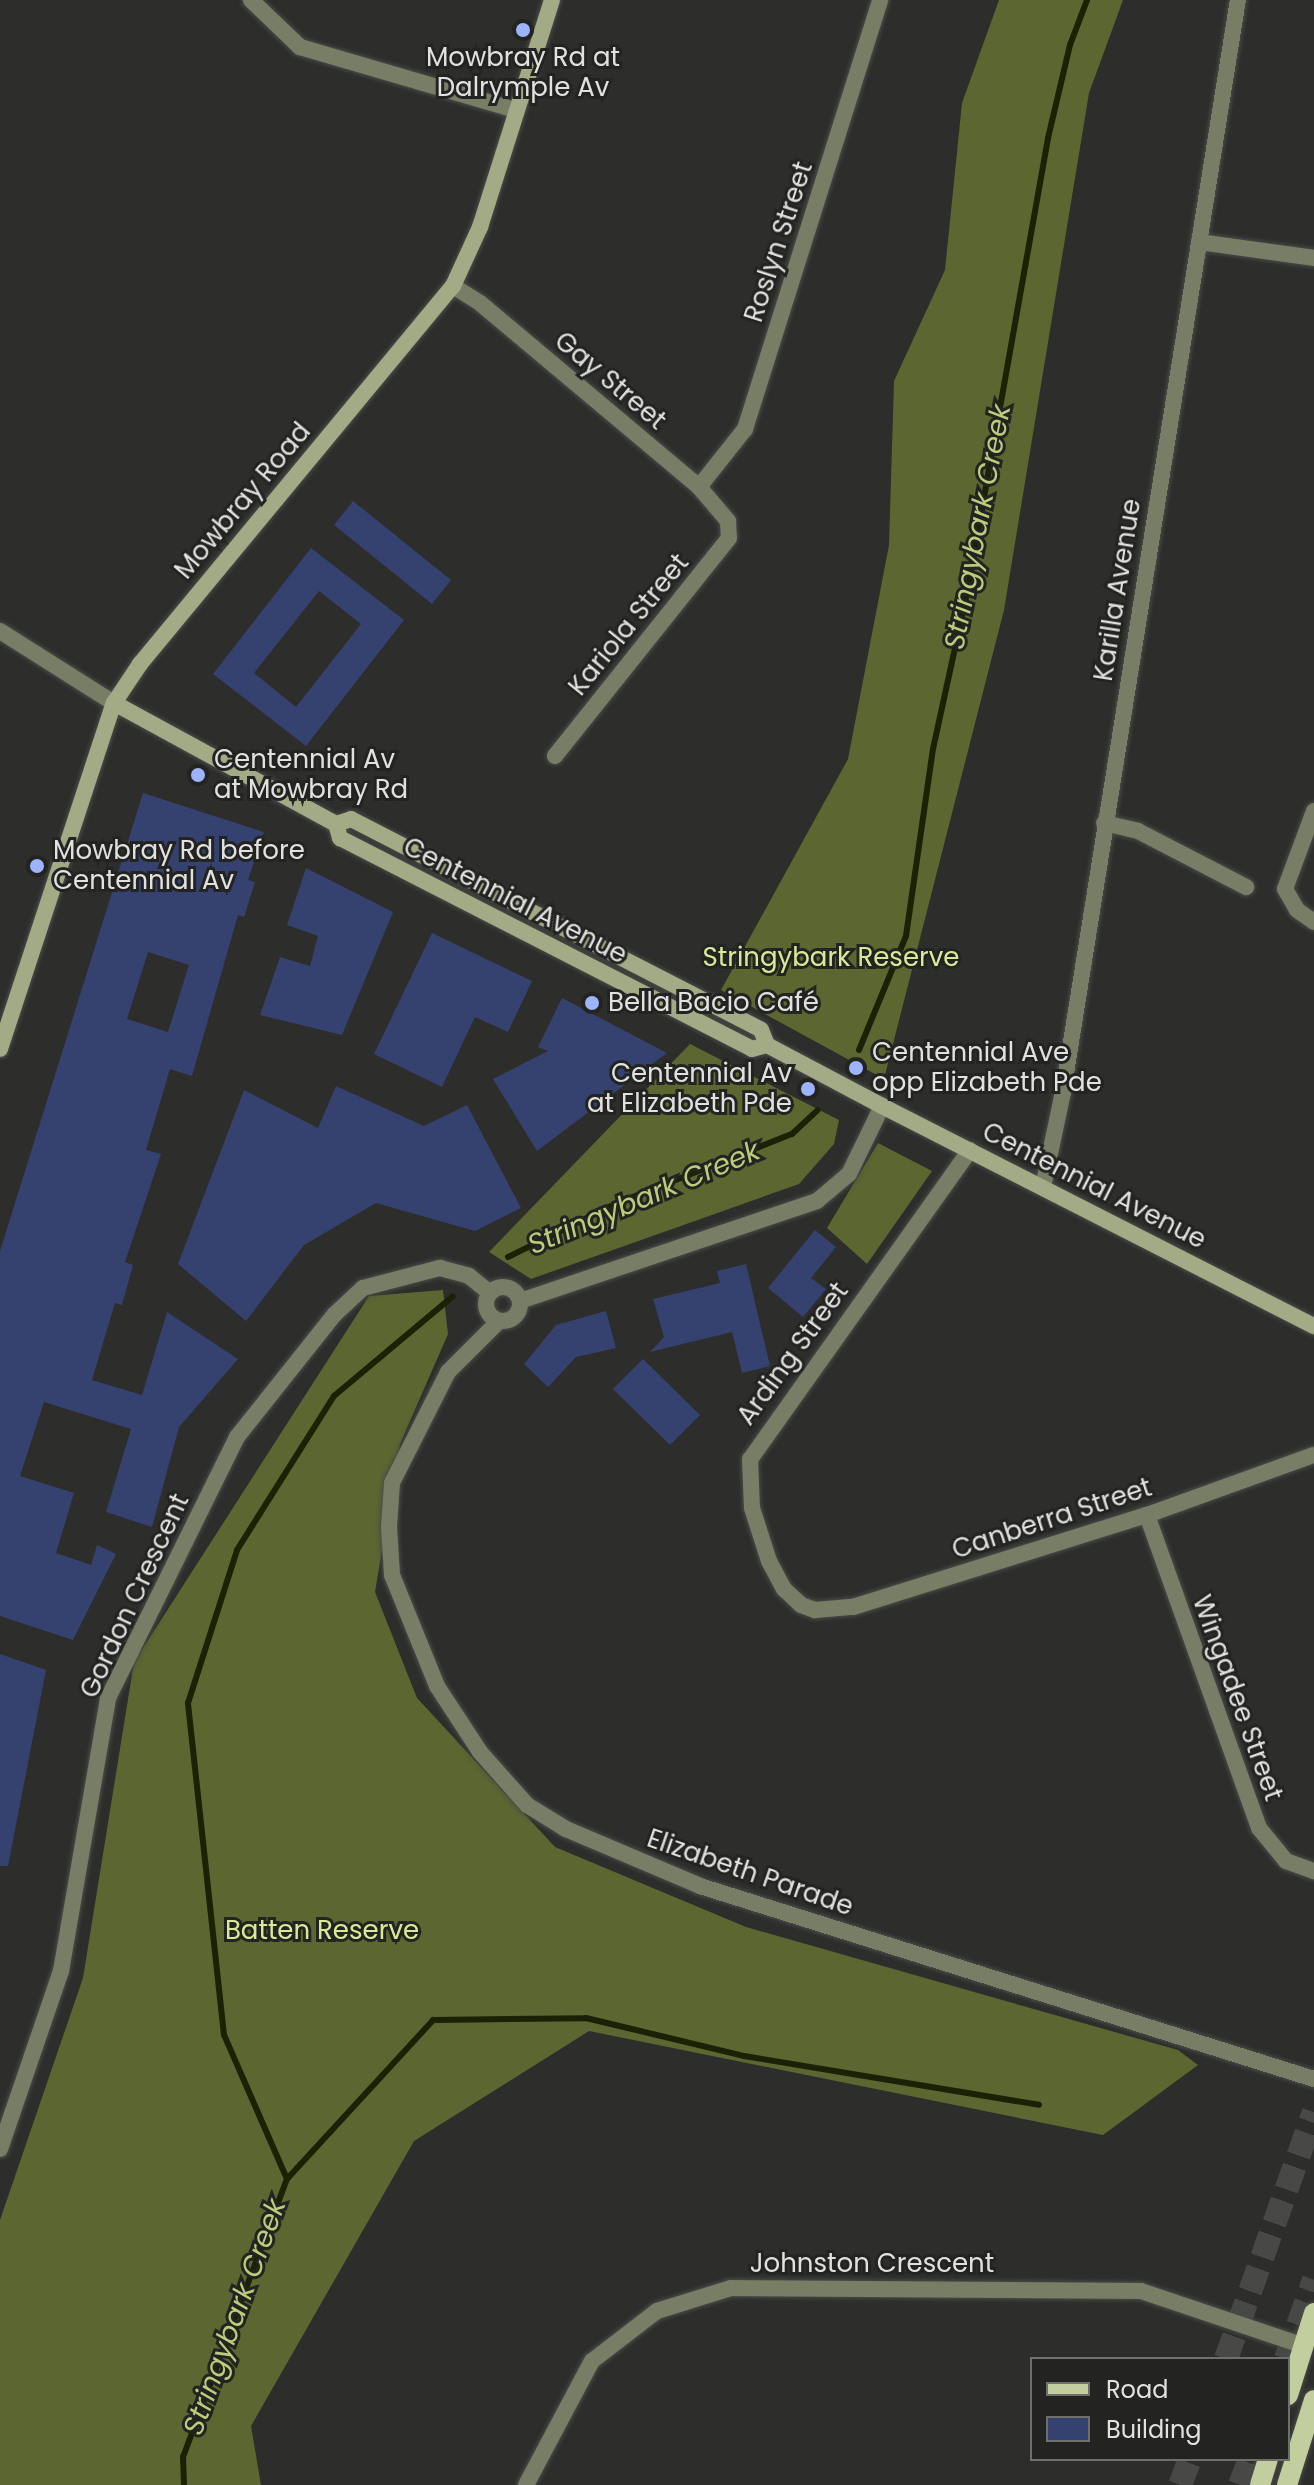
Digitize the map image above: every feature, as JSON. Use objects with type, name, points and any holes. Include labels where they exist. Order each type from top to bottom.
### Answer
[{"type":"main road","name":"Mowbray Road","points":[[0,1049],[114,703],[140,664],[453,286],[480,227],[552,0]]},
{"type":"main road","name":"Centennial Avenue","points":[[114,703],[336,824],[340,838],[752,1049],[767,1045],[1314,1326]]},
{"type":"main road","points":[[1290,2389],[1314,2313]]},
{"type":"main road","points":[[1287,2485],[1314,2400]]},
{"type":"main road","points":[[1260,2485],[1267,2461]]},
{"type":"street","points":[[251,0],[300,47],[516,110]]},
{"type":"street","name":"Roslyn Street","points":[[699,487],[745,429],[880,0]]},
{"type":"street","name":"Karilla Avenue","points":[[1043,1187],[1063,1092],[1238,0]]},
{"type":"street","points":[[1199,242],[1314,258]]},
{"type":"street","name":"Gay Street","points":[[453,286],[699,487],[728,521]]},
{"type":"street","name":"Kariola Street","points":[[555,756],[729,538],[728,521]]},
{"type":"street","points":[[0,631],[114,703]]},
{"type":"street","points":[[1314,811],[1286,880],[1291,903],[1314,922]]},
{"type":"street","points":[[1104,823],[1138,831],[1246,887]]},
{"type":"street","points":[[520,1301],[817,1201],[849,1174],[882,1106]]},
{"type":"street","name":"Arding Street","points":[[801,1605],[784,1589],[769,1561],[752,1508],[750,1459],[970,1150]]},
{"type":"street","name":"Gordon Crescent","points":[[0,2149],[61,1971],[108,1698],[237,1437],[335,1314],[363,1288],[440,1268],[469,1276],[490,1293]]},
{"type":"street","points":[[508,1288],[520,1301],[515,1317],[499,1321],[487,1309],[490,1293],[508,1288]]},
{"type":"street","name":"Elizabeth Parade","points":[[499,1321],[448,1372],[392,1483],[389,1527],[392,1575],[437,1686],[480,1752],[527,1805],[566,1829],[700,1886],[1314,2079]]},
{"type":"street","name":"Canberra Street","points":[[801,1605],[815,1610],[853,1607],[1147,1515],[1314,1455]]},
{"type":"street","name":"Wingadee Street","points":[[1147,1515],[1259,1828],[1286,1861],[1314,1871]]},
{"type":"street","name":"Johnston Crescent","points":[[526,2485],[592,2361],[657,2311],[731,2288],[1141,2291],[1304,2346]]},
{"type":"green space","name":"Stringybark Reserve","points":[[999,0],[1123,0],[1089,93],[1004,610],[884,1079],[721,990],[848,759],[889,545],[894,381],[945,270],[962,103]]},
{"type":"green space","points":[[690,1044],[839,1120],[834,1144],[799,1184],[531,1279],[489,1252]]},
{"type":"green space","points":[[878,1143],[932,1171],[867,1264],[827,1228]]},
{"type":"green space","name":"Batten Reserve","points":[[443,1290],[448,1334],[400,1444],[375,1592],[417,1698],[555,1847],[746,1927],[1178,2050],[1198,2065],[1103,2135],[589,2031],[414,2141],[251,2426],[261,2485],[0,2485],[0,2220],[83,1978],[134,1662],[369,1296]]},
{"type":"building","points":[[353,501],[451,580],[432,604],[334,525]]},
{"type":"building","points":[[311,548],[404,620],[306,746],[213,674]],"holes":[[[319,591],[361,624],[296,707],[254,673]]]},
{"type":"building","points":[[143,793],[264,832],[248,880],[255,882],[244,917],[238,915],[192,1076],[170,1069],[146,1150],[161,1154],[125,1262],[133,1265],[122,1305],[115,1303],[92,1380],[142,1395],[167,1312],[238,1359],[179,1427],[152,1527],[106,1512],[131,1429],[44,1402],[20,1476],[74,1493],[56,1553],[91,1565],[97,1545],[116,1554],[73,1640],[0,1616],[0,1251]],"holes":[[[148,952],[189,965],[168,1032],[127,1019]]]},
{"type":"building","points":[[306,868],[393,912],[342,1035],[260,1015],[280,957],[310,966],[318,936],[287,925]]},
{"type":"building","points":[[432,933],[532,981],[508,1032],[475,1017],[442,1087],[374,1054]]},
{"type":"building","points":[[562,998],[667,1053],[537,1151],[493,1079],[548,1051],[538,1047]]},
{"type":"building","points":[[336,1086],[424,1126],[467,1105],[521,1208],[475,1231],[376,1203],[304,1245],[246,1321],[178,1264],[244,1090],[318,1128]]},
{"type":"building","points":[[815,1230],[836,1247],[811,1278],[826,1289],[803,1317],[768,1288]]},
{"type":"building","points":[[746,1264],[770,1366],[742,1373],[732,1332],[650,1352],[664,1337],[653,1299],[720,1283],[717,1271]]},
{"type":"building","points":[[606,1311],[616,1348],[576,1357],[548,1387],[524,1364],[556,1325]]},
{"type":"building","points":[[643,1359],[700,1415],[670,1445],[613,1389]]},
{"type":"building","points":[[0,1654],[46,1670],[8,1866],[0,1866]]},
{"type":"waterway","name":"Stringybark Creek","points":[[859,1050],[906,936],[933,749],[967,593],[1048,138],[1070,45],[1087,0]]},
{"type":"waterway","name":"Stringybark Creek","points":[[508,1257],[615,1204],[792,1134],[818,1110]]},
{"type":"waterway","name":"Stringybark Creek","points":[[184,2485],[183,2457],[287,2179],[224,2035],[188,1703],[237,1550],[334,1396],[453,1296]]},
{"type":"waterway","points":[[287,2179],[433,2020],[586,2018],[744,2056],[1039,2105]]},
{"type":"tunnel","points":[[1227,2357],[1314,2112]]},
{"type":"tunnel","points":[[1287,2357],[1314,2280]]},
{"type":"tunnel","points":[[1180,2485],[1189,2461]]},
{"type":"tunnel","points":[[1240,2485],[1249,2461]]},
{"type":"place","name":"Mowbray Rd at Dalrymple Av","points":[[523,30]]},
{"type":"place","name":"Centennial Av at Mowbray Rd","points":[[198,775]]},
{"type":"place","name":"Mowbray Rd before Centennial Av","points":[[37,866]]},
{"type":"place","name":"Bella Bacio Café","points":[[592,1003]]},
{"type":"place","name":"Centennial Ave opp Elizabeth Pde","points":[[856,1068]]},
{"type":"place","name":"Centennial Av at Elizabeth Pde","points":[[808,1089]]}]
